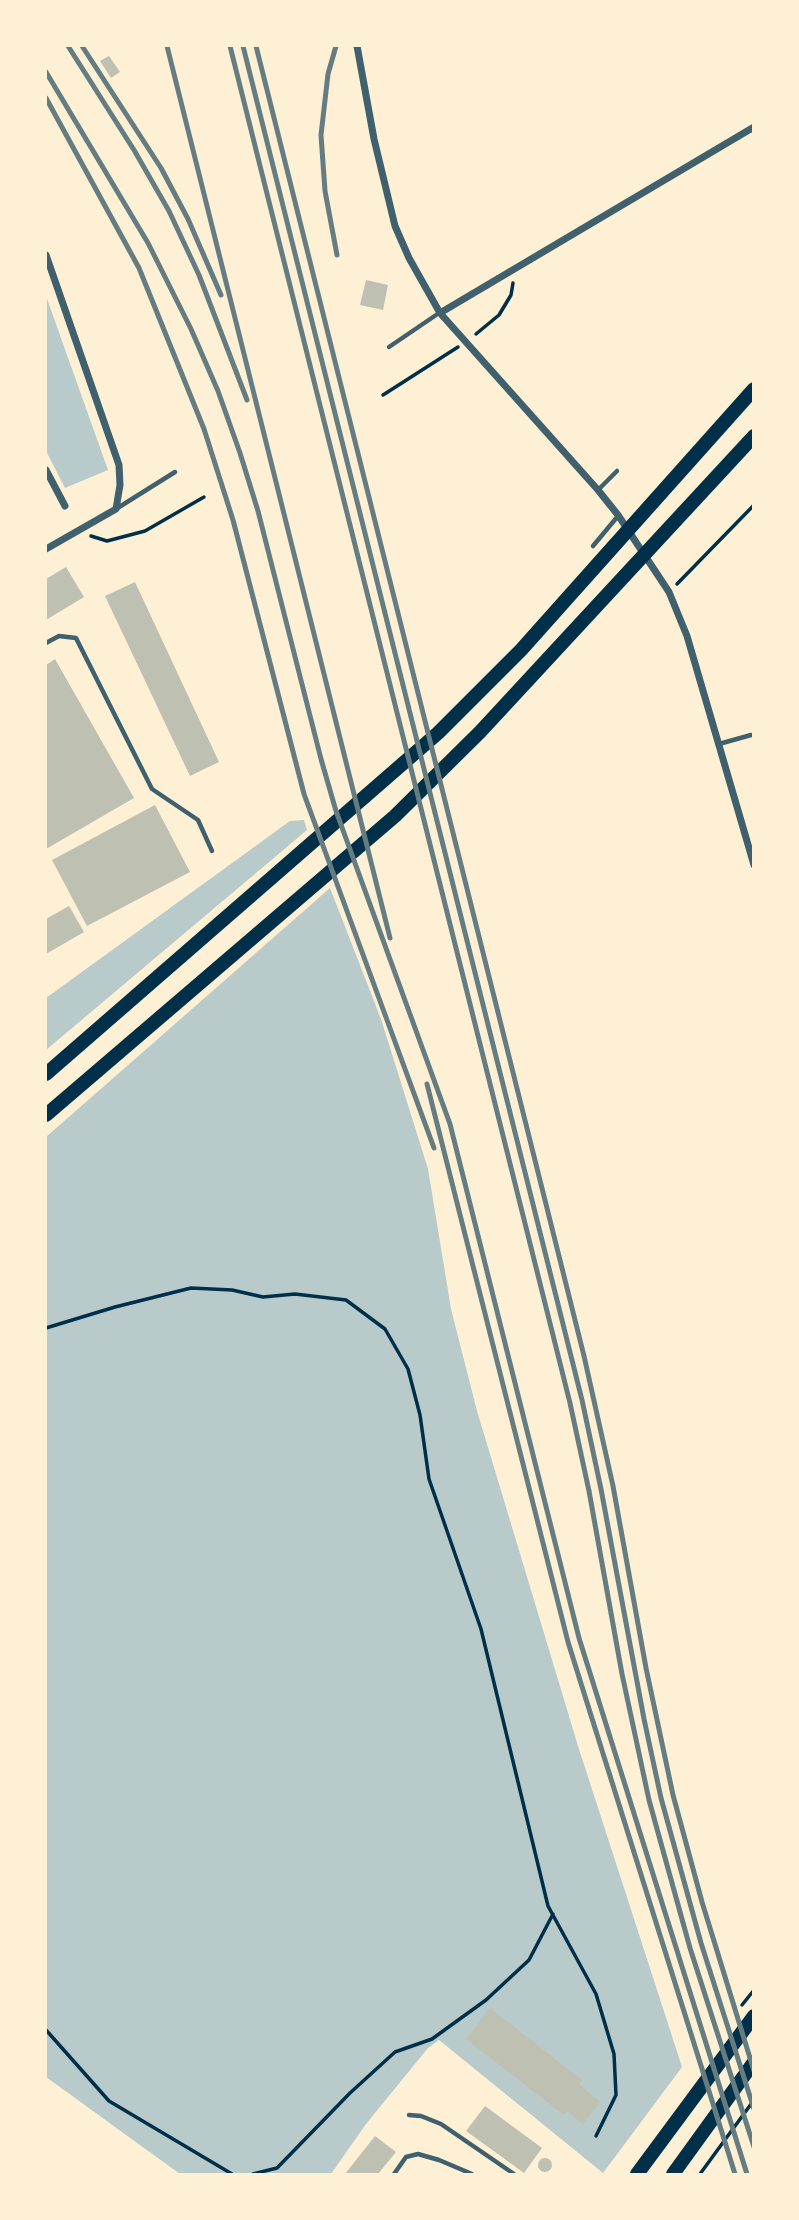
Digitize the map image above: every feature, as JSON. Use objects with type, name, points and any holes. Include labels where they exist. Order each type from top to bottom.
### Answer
[{"type":"main road","points":[[46,1074],[438,733],[520,650],[754,389]]},
{"type":"main road","points":[[46,1115],[395,816],[480,732],[754,436]]},
{"type":"main road","points":[[637,2175],[754,2017]]},
{"type":"main road","points":[[673,2175],[754,2062]]},
{"type":"street","points":[[357,46],[374,139],[395,226],[409,258],[440,313],[598,490],[618,515],[669,593],[687,636],[754,864]]},
{"type":"street","points":[[440,313],[754,127]]},
{"type":"street","points":[[46,255],[47,269],[119,465],[120,485],[116,509],[46,548]]},
{"type":"street","points":[[46,470],[65,506]]},
{"type":"lane","points":[[389,347],[440,313]]},
{"type":"lane","points":[[116,509],[175,471]]},
{"type":"lane","points":[[598,490],[617,471]]},
{"type":"lane","points":[[593,546],[618,515]]},
{"type":"lane","points":[[46,643],[59,636],[76,638],[152,789],[198,820],[212,851]]},
{"type":"lane","points":[[719,744],[751,735]]},
{"type":"lane","points":[[409,2115],[421,2116],[441,2124],[514,2175]]},
{"type":"lane","points":[[394,2175],[406,2157],[418,2154],[472,2175]]},
{"type":"path","points":[[383,395],[465,343],[499,315],[511,295],[515,267]]},
{"type":"path","points":[[76,531],[107,541],[145,531],[204,497]]},
{"type":"path","points":[[669,593],[754,505]]},
{"type":"path","points":[[46,1328],[191,1288],[232,1290],[264,1297],[295,1294],[346,1300],[385,1329],[408,1369],[420,1415],[429,1479],[481,1629],[548,1906],[596,1994],[614,2054],[616,2095],[596,2136]]},
{"type":"path","points":[[253,2175],[277,2168],[350,2093],[395,2052],[432,2039],[486,2000],[529,1960],[553,1914]]},
{"type":"path","points":[[46,2030],[108,2101],[232,2175]]},
{"type":"path","points":[[700,2175],[754,2100]]},
{"type":"shaded area","points":[[46,296],[108,470],[65,488],[46,451]]},
{"type":"shaded area","points":[[304,820],[307,830],[46,1050],[46,998],[290,821]]},
{"type":"shaded area","points":[[330,888],[381,1019],[428,1169],[451,1309],[477,1411],[578,1746],[682,2067],[603,2173],[439,2040],[428,2048],[366,2124],[331,2174],[180,2174],[46,2077],[46,1137]]},
{"type":"building","points":[[109,56],[120,72],[111,78],[100,61]]},
{"type":"building","points":[[366,280],[388,285],[383,310],[360,305]]},
{"type":"building","points":[[66,567],[84,597],[46,620],[46,579]]},
{"type":"building","points":[[135,582],[219,762],[190,776],[105,596]]},
{"type":"building","points":[[55,659],[134,798],[46,849],[46,665]]},
{"type":"building","points":[[155,805],[190,872],[87,926],[52,860]]},
{"type":"building","points":[[69,906],[84,932],[46,954],[46,919]]},
{"type":"building","points":[[490,2008],[582,2080],[579,2084],[600,2102],[583,2124],[567,2111],[564,2115],[466,2039]]},
{"type":"building","points":[[485,2106],[542,2148],[524,2173],[466,2131]]},
{"type":"building","points":[[375,2136],[396,2152],[378,2174],[345,2174]]},
{"type":"building","points":[[542,2158],[548,2158],[552,2165],[548,2172],[542,2172],[538,2168],[538,2162]]},
{"type":"railway","points":[[68,46],[169,211],[199,275],[247,400]]},
{"type":"railway","points":[[82,46],[161,168],[188,219],[221,295]]},
{"type":"railway","points":[[167,46],[390,938]]},
{"type":"railway","points":[[230,46],[570,1403],[649,1800],[690,1948],[754,2147]]},
{"type":"railway","points":[[243,46],[582,1400],[661,1798],[701,1943],[754,2109]]},
{"type":"railway","points":[[256,46],[584,1356],[613,1486],[646,1668],[673,1795],[702,1902],[754,2071]]},
{"type":"railway","points":[[336,46],[328,74],[321,135],[325,191],[337,255]]},
{"type":"railway","points":[[46,72],[148,243],[191,329],[218,391],[240,453],[258,511],[336,811],[450,1124],[579,1638],[747,2174]]},
{"type":"railway","points":[[46,98],[139,268],[204,429],[233,520],[304,794],[434,1148]]},
{"type":"railway","points":[[427,1084],[568,1642],[735,2174]]}]
